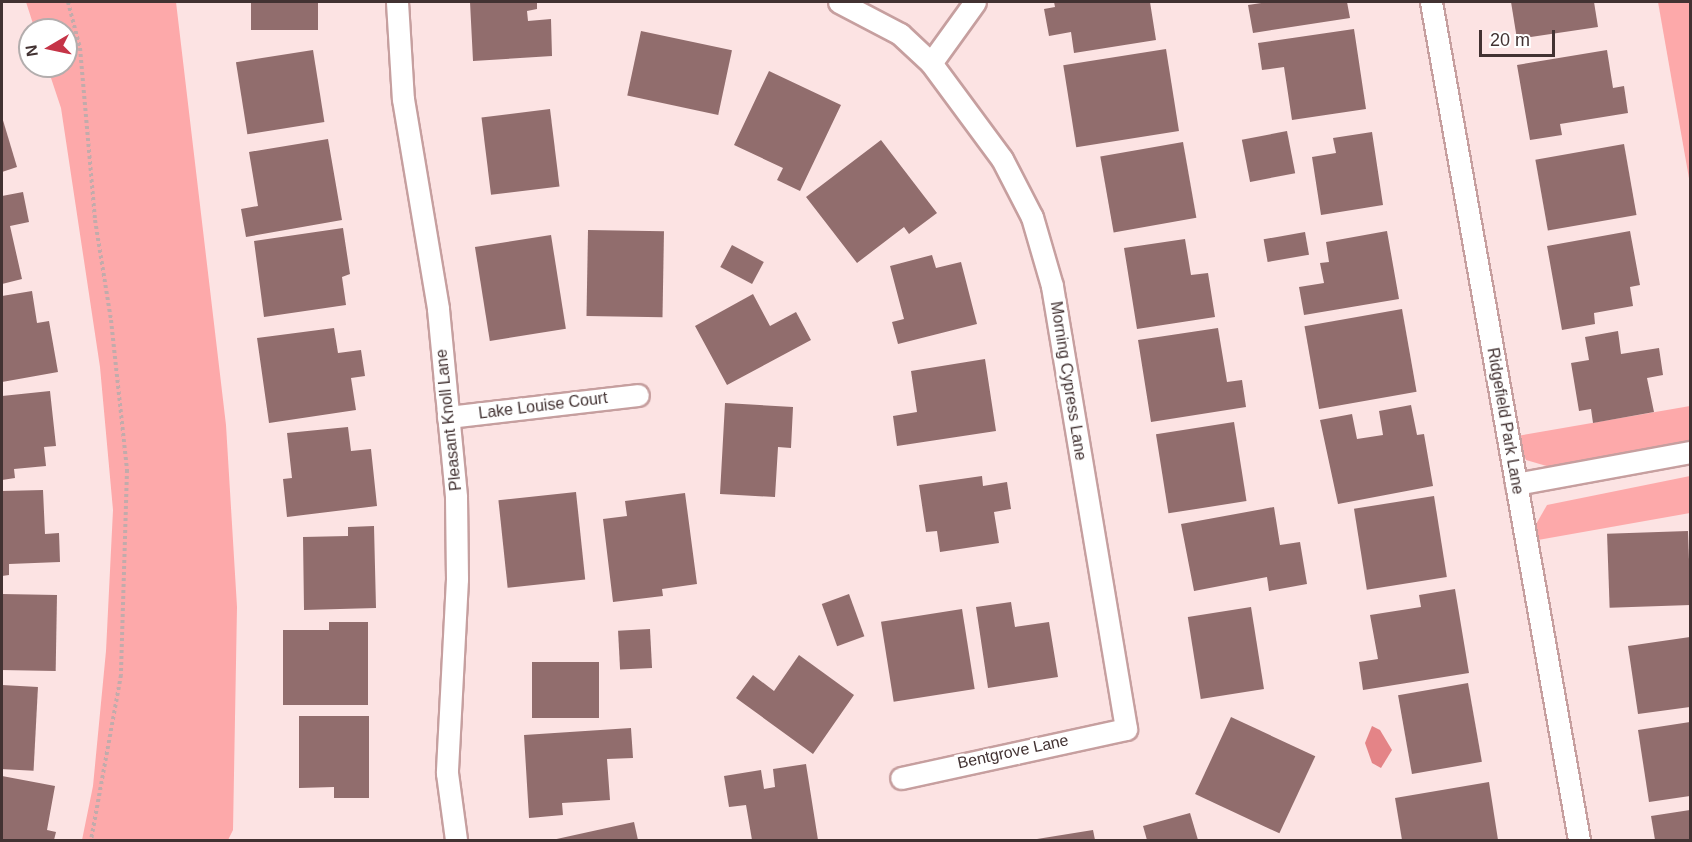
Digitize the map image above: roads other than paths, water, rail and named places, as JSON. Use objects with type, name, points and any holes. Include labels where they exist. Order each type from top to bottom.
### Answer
[{"type":"street","name":"Pleasant Knoll Lane","points":[[397,2],[403,99],[438,309],[456,496],[457,579],[447,773],[456,840]]},
{"type":"street","name":"Morning Cypress Lane","points":[[839,2],[864,6],[900,34],[931,63],[1002,159],[1032,217],[1052,286],[1126,729]]},
{"type":"street","points":[[931,63],[975,2]]},
{"type":"street","name":"Ridgefield Park Lane","points":[[1431,2],[1579,840]]},
{"type":"street","name":"Lake Louise Court","points":[[448,417],[638,395]]},
{"type":"street","points":[[1516,484],[1690,453]]},
{"type":"street","name":"Bentgrove Lane","points":[[901,778],[1126,729]]}]
